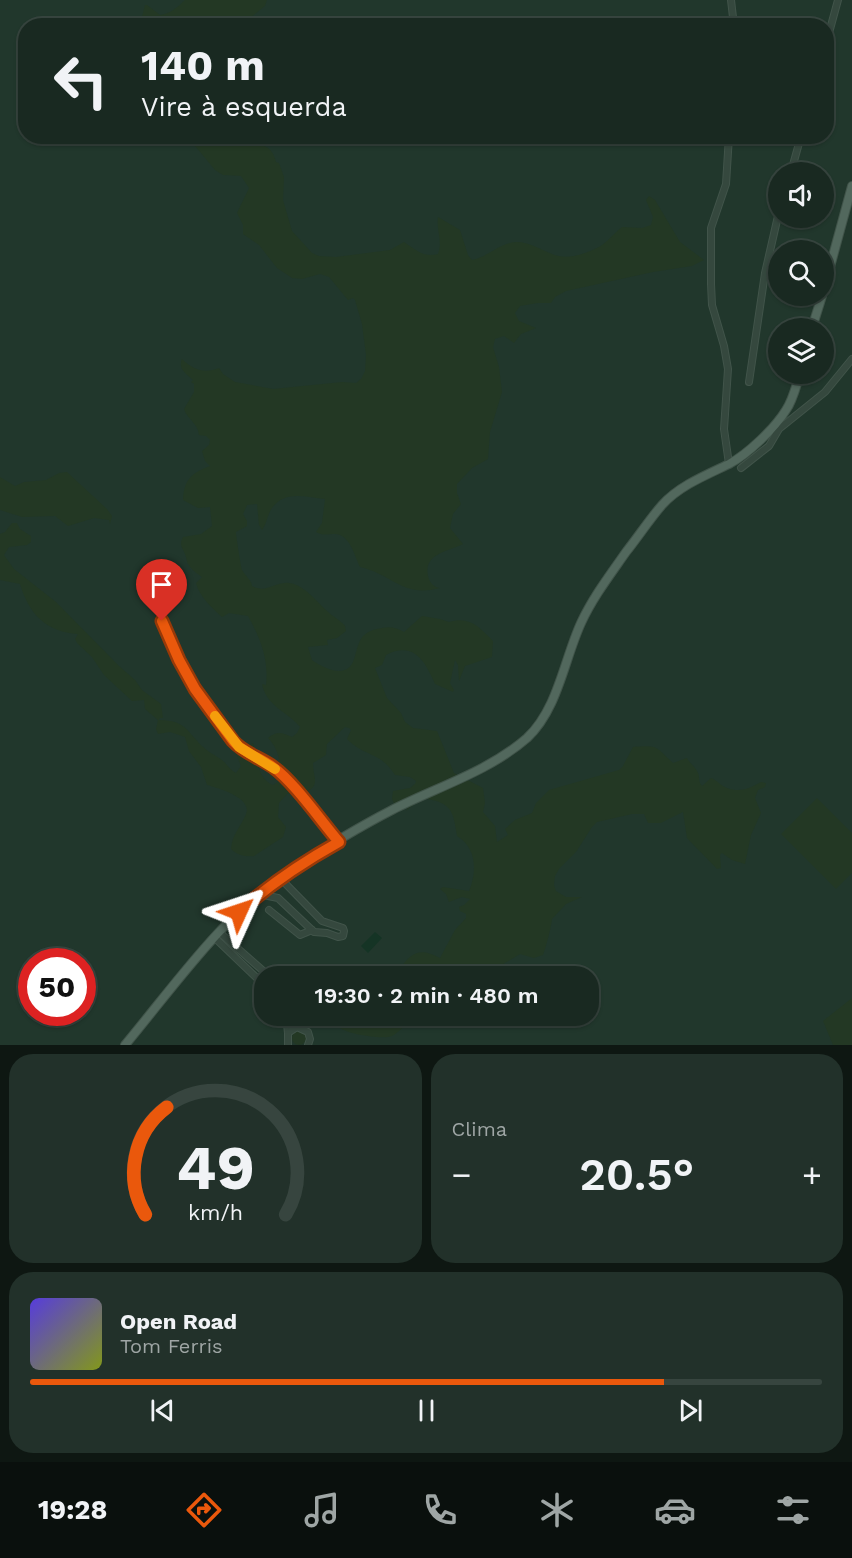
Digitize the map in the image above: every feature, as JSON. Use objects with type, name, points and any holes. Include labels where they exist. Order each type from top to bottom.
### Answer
[{"type":"main road","points":[[834,252],[852,186]]},
{"type":"main road","points":[[125,1045],[217,934],[258,894],[280,878],[393,810],[484,766],[510,751],[527,737],[541,720],[551,702],[580,625],[602,585],[664,503],[746,452],[785,412],[797,384]]},
{"type":"street","points":[[731,0],[733,18]]},
{"type":"street","points":[[833,18],[838,0]]},
{"type":"street","points":[[728,144],[726,184],[711,228],[711,284],[712,305],[728,369],[724,429],[729,464]]},
{"type":"street","points":[[794,162],[799,144]]},
{"type":"street","points":[[749,382],[765,273],[775,228]]},
{"type":"street","points":[[741,468],[769,446],[779,429],[825,392],[852,359]]},
{"type":"street","points":[[162,621],[195,689],[233,741],[255,758],[274,768],[339,842]]},
{"type":"street","points":[[258,894],[278,898],[312,930],[342,936],[345,931],[322,921],[280,878]]},
{"type":"street","points":[[269,910],[300,934],[306,934],[312,930]]},
{"type":"street","points":[[217,934],[257,966]]},
{"type":"street","points":[[217,934],[254,974]]},
{"type":"street","points":[[287,1026],[288,1045]]},
{"type":"street","points":[[288,1033],[297,1027],[308,1032],[310,1039],[308,1045]]},
{"type":"shaded area","points":[[185,0],[267,0],[265,6],[250,18],[142,18],[145,5],[160,15],[177,8]]},
{"type":"shaded area","points":[[192,144],[257,144],[269,148],[276,162],[279,163],[284,177],[283,200],[292,231],[312,253],[319,256],[336,257],[390,250],[404,242],[424,254],[438,254],[440,244],[438,217],[460,230],[468,255],[472,260],[516,242],[530,244],[557,256],[574,256],[600,246],[622,227],[642,228],[651,225],[653,217],[646,200],[649,196],[655,200],[680,242],[704,260],[692,266],[566,291],[555,297],[551,303],[520,306],[515,313],[519,321],[536,328],[521,334],[514,343],[504,336],[495,339],[493,347],[499,367],[502,392],[490,432],[488,459],[472,468],[457,484],[461,504],[453,514],[450,528],[463,544],[439,554],[430,562],[428,576],[434,586],[440,588],[416,590],[407,588],[360,567],[345,538],[340,535],[316,532],[322,523],[325,499],[296,496],[283,499],[272,508],[262,530],[259,525],[257,504],[247,505],[243,514],[247,526],[236,532],[242,570],[252,586],[261,589],[284,583],[296,585],[345,626],[346,631],[337,638],[327,640],[328,645],[308,647],[312,660],[328,669],[339,671],[349,667],[360,641],[367,633],[388,627],[404,632],[422,616],[449,622],[463,620],[474,624],[493,641],[492,657],[465,666],[459,681],[458,665],[455,660],[450,683],[453,692],[435,684],[422,661],[411,652],[404,650],[386,655],[382,665],[375,668],[387,698],[401,713],[405,722],[413,728],[437,731],[454,773],[483,788],[485,803],[483,812],[495,826],[497,842],[508,835],[505,829],[515,820],[532,813],[536,803],[549,790],[619,770],[633,747],[648,746],[660,750],[673,763],[687,758],[697,771],[702,786],[711,778],[725,787],[736,790],[749,788],[761,782],[766,783],[765,787],[758,790],[755,798],[761,813],[751,835],[745,864],[732,860],[722,853],[720,855],[721,868],[717,869],[687,838],[683,812],[661,823],[648,823],[644,814],[632,814],[597,822],[576,852],[555,876],[556,891],[566,897],[582,897],[566,904],[552,919],[543,955],[534,958],[520,954],[500,966],[402,966],[409,957],[422,952],[440,958],[455,930],[466,918],[466,914],[460,911],[459,907],[470,899],[462,897],[449,902],[446,894],[440,889],[443,887],[469,891],[474,868],[472,854],[464,841],[457,836],[449,808],[439,802],[421,798],[406,811],[410,805],[395,806],[392,799],[393,791],[410,788],[416,781],[410,777],[395,775],[384,762],[354,745],[347,739],[351,730],[345,727],[327,744],[326,755],[313,763],[315,779],[312,788],[305,792],[287,794],[279,803],[278,817],[286,827],[283,837],[254,856],[236,853],[231,849],[235,835],[246,814],[247,808],[244,803],[233,795],[207,785],[201,767],[189,751],[185,737],[170,732],[158,734],[156,729],[158,720],[145,709],[144,700],[132,701],[104,675],[92,657],[77,643],[75,639],[78,634],[57,630],[40,620],[28,604],[20,584],[0,580],[0,534],[5,532],[12,523],[17,523],[20,529],[31,536],[31,542],[27,545],[9,547],[4,555],[14,569],[56,602],[135,680],[142,690],[161,704],[163,718],[159,720],[180,724],[204,748],[236,773],[241,766],[234,749],[241,749],[253,743],[264,778],[273,785],[281,780],[279,757],[268,738],[277,733],[292,737],[300,727],[264,692],[262,684],[266,685],[267,676],[265,658],[260,640],[248,616],[229,613],[222,617],[210,606],[196,583],[202,577],[190,567],[181,545],[183,537],[201,534],[212,526],[210,507],[198,508],[183,500],[185,487],[190,478],[198,471],[210,466],[205,461],[202,451],[209,445],[210,440],[206,436],[199,435],[197,427],[184,409],[194,392],[194,384],[191,382],[193,380],[183,371],[181,362],[182,359],[190,366],[204,371],[219,368],[223,374],[235,382],[273,389],[342,382],[356,383],[365,371],[366,355],[362,324],[355,300],[353,298],[348,300],[329,277],[320,274],[302,279],[292,278],[277,268],[259,245],[243,234],[243,225],[237,213],[249,188],[241,176],[223,175],[215,170]]},
{"type":"shaded area","points":[[67,472],[107,509],[112,516],[110,524],[109,520],[94,518],[68,526],[55,516],[22,517],[0,510],[0,477],[15,486],[24,482],[46,480],[59,473]]},
{"type":"shaded area","points":[[817,798],[852,833],[852,873],[836,889],[781,834]]},
{"type":"shaded area","points":[[375,932],[382,938],[368,953],[361,946]]},
{"type":"shaded area","points":[[852,998],[852,1045],[833,1045],[823,1021]]},
{"type":"shaded area","points":[[404,1026],[388,1037],[358,1034],[339,1027]]},
{"type":"shaded area","points":[[296,1031],[302,1031],[306,1038],[302,1045],[296,1045],[292,1041],[292,1035]]},
{"type":"slow traffic","points":[[215,716],[239,747],[275,769]]},
{"type":"route","points":[[162,621],[195,689],[233,741],[255,758],[274,768],[339,842],[288,872],[239,912]]}]
